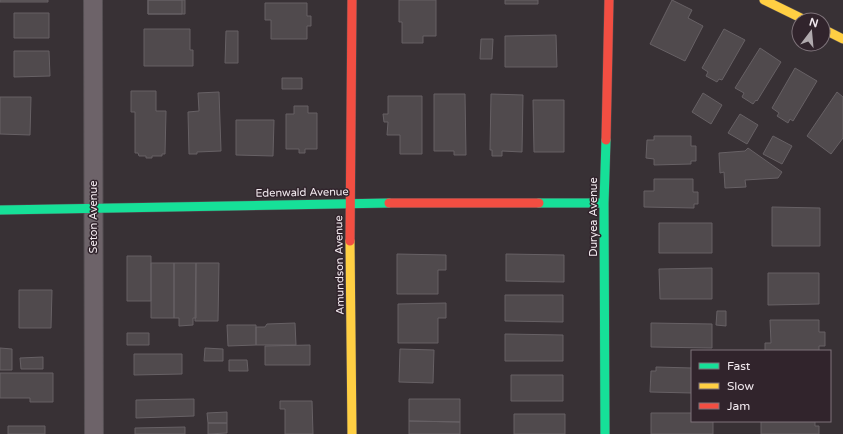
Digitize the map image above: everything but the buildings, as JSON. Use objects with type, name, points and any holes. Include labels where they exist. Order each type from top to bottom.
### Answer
[{"type":"street","name":"Seton Avenue","points":[[93,0],[94,434]]},
{"type":"street","name":"Amundson Avenue","points":[[352,0],[350,203],[352,434]]},
{"type":"street","name":"Duryea Avenue","points":[[605,434],[604,203],[609,0]]},
{"type":"street","points":[[764,0],[791,13]]},
{"type":"street","points":[[831,33],[843,39]]},
{"type":"street","name":"Edenwald Avenue","points":[[0,210],[350,203],[604,203]]},
{"type":"traffic: fast","points":[[605,434],[604,203],[606,140]]},
{"type":"traffic: fast","points":[[0,210],[389,203]]},
{"type":"traffic: fast","points":[[539,203],[604,203]]},
{"type":"traffic: slow","points":[[764,0],[791,13]]},
{"type":"traffic: slow","points":[[831,33],[843,39]]},
{"type":"traffic: slow","points":[[350,241],[352,434]]},
{"type":"traffic: jam","points":[[350,241],[352,0]]},
{"type":"traffic: jam","points":[[606,140],[609,0]]},
{"type":"traffic: jam","points":[[389,203],[539,203]]}]
